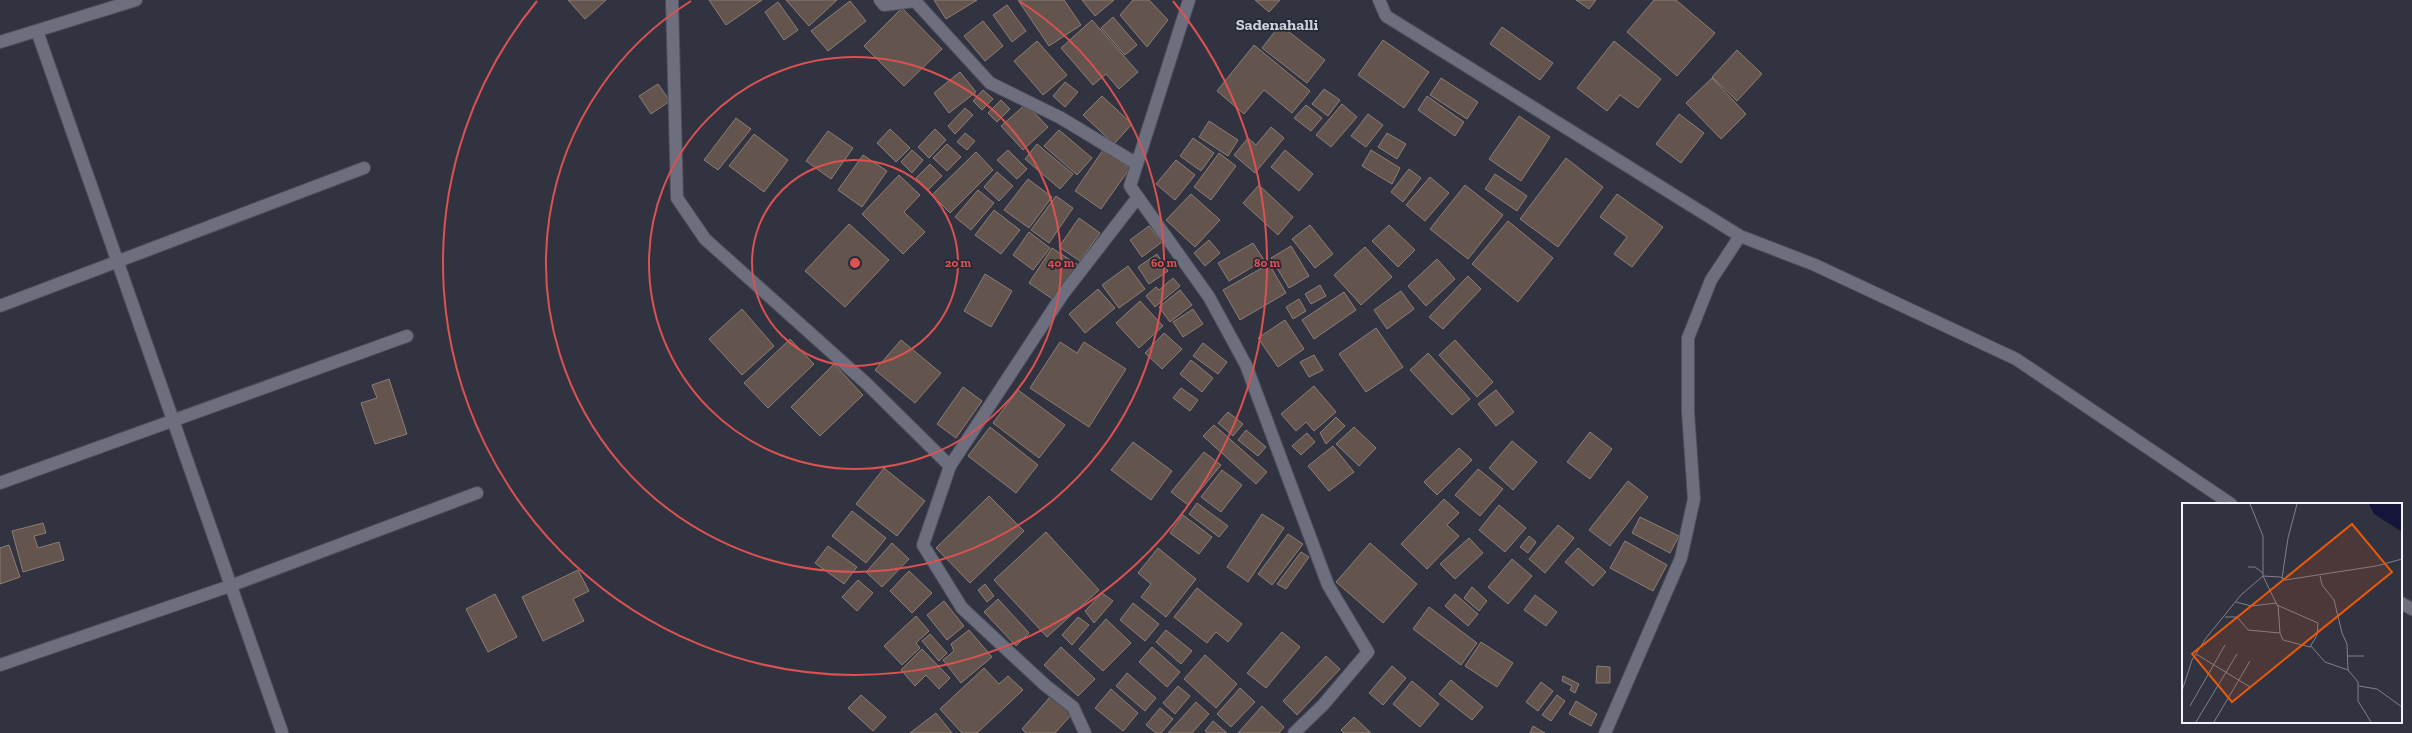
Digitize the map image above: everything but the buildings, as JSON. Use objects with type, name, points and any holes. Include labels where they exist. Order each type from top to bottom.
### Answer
[{"type":"street","points":[[0,42],[136,0]]},
{"type":"street","points":[[672,0],[677,198],[705,239],[867,384],[950,466]]},
{"type":"street","points":[[880,0],[884,4],[915,1],[990,83],[1061,118],[1137,164]]},
{"type":"street","points":[[1189,0],[1130,186],[1209,297],[1246,365],[1328,585],[1368,652],[1323,705],[1294,733]]},
{"type":"street","points":[[1379,0],[1386,16],[1740,236],[1815,265],[2016,359],[2230,503]]},
{"type":"street","points":[[37,30],[282,732]]},
{"type":"street","points":[[0,306],[364,168]]},
{"type":"street","points":[[1085,733],[1073,707],[1044,685],[962,608],[923,545],[950,466],[1063,294],[1138,197]]},
{"type":"street","points":[[1605,733],[1682,558],[1694,498],[1688,412],[1688,338],[1711,280],[1740,236]]},
{"type":"street","points":[[0,483],[407,336]]},
{"type":"street","points":[[0,665],[230,586],[477,493]]},
{"type":"street","points":[[2402,604],[2412,609]]},
{"type":"district","name":"Sadenahalli","points":[[1277,24]]}]
